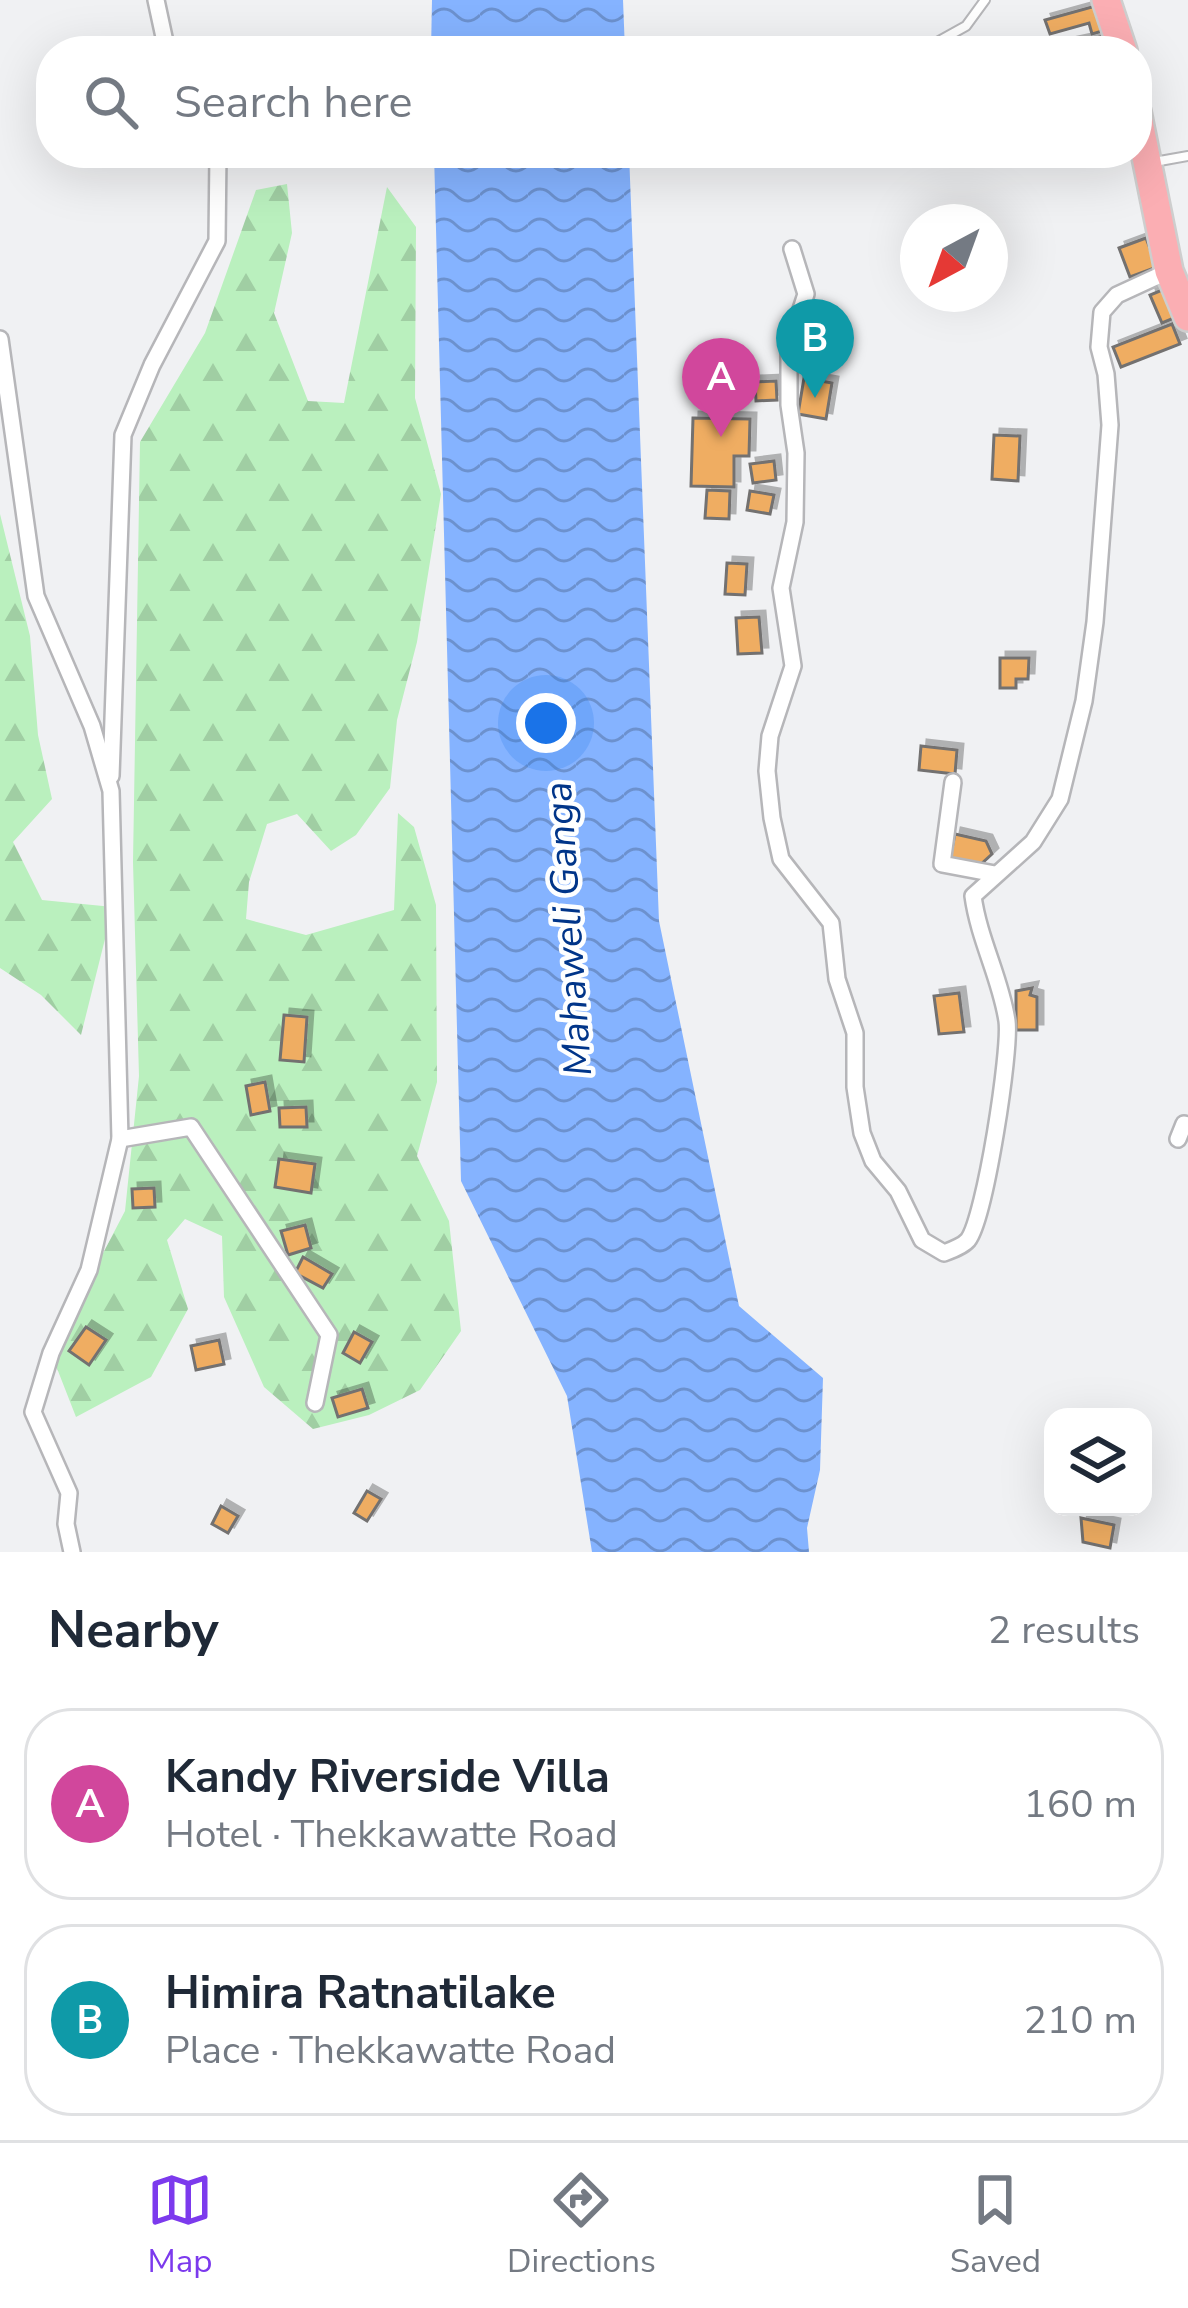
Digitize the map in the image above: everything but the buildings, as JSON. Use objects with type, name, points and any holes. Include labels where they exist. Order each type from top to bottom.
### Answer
[{"type":"highway","points":[[1106,0],[1118,36]]},
{"type":"highway","points":[[1148,168],[1169,271],[1188,317]]},
{"type":"street","points":[[156,0],[164,36]]},
{"type":"street","points":[[72,1552],[66,1524],[69,1493],[33,1412],[51,1353],[89,1270],[120,1139],[111,791],[123,434],[152,365],[217,241],[218,168]]},
{"type":"street","points":[[792,249],[806,294],[789,346],[795,522],[781,588],[793,666],[770,736],[767,771],[772,818],[781,859],[831,923],[837,979],[854,1033],[862,1133],[873,1161],[898,1190],[922,1240],[944,1253],[967,1242],[977,1221],[993,1153],[1008,1023],[980,939],[973,896],[1033,842],[1060,800],[1084,701],[1110,425],[1099,347],[1102,312],[1117,295],[1169,271]]},
{"type":"street","points":[[0,339],[35,596],[92,726],[111,791]]},
{"type":"street","points":[[952,782],[942,864],[995,874]]},
{"type":"street","points":[[120,1139],[190,1127],[328,1335],[316,1403]]},
{"type":"lane","points":[[948,36],[966,26],[985,0]]},
{"type":"lane","points":[[1152,162],[1188,156]]},
{"type":"green space","points":[[287,184],[292,233],[274,313],[308,401],[344,403],[387,187],[416,227],[415,398],[441,494],[417,642],[397,720],[390,788],[356,835],[331,851],[297,814],[267,824],[249,882],[246,919],[306,935],[394,910],[398,813],[414,827],[436,905],[437,1082],[417,1156],[449,1221],[461,1331],[420,1390],[369,1415],[313,1429],[264,1387],[224,1297],[222,1236],[185,1219],[167,1240],[188,1309],[151,1377],[76,1417],[51,1353],[125,1211],[139,1076],[133,862],[140,442],[205,333],[256,190]]},
{"type":"green space","points":[[0,514],[30,636],[38,735],[52,799],[13,842],[42,900],[113,907],[81,1035],[41,995],[0,968]]},
{"type":"water","points":[[432,0],[623,0],[624,36],[431,36]]},
{"type":"water","name":"Mahaweli Ganga","points":[[434,168],[630,168],[659,921],[739,1306],[823,1378],[820,1470],[807,1528],[809,1552],[592,1552],[567,1396],[461,1181]]},
{"type":"place","name":"Himira Ratnatilake","points":[[815,398]]},
{"type":"place","name":"Kandy Riverside Villa","points":[[721,437]]}]
